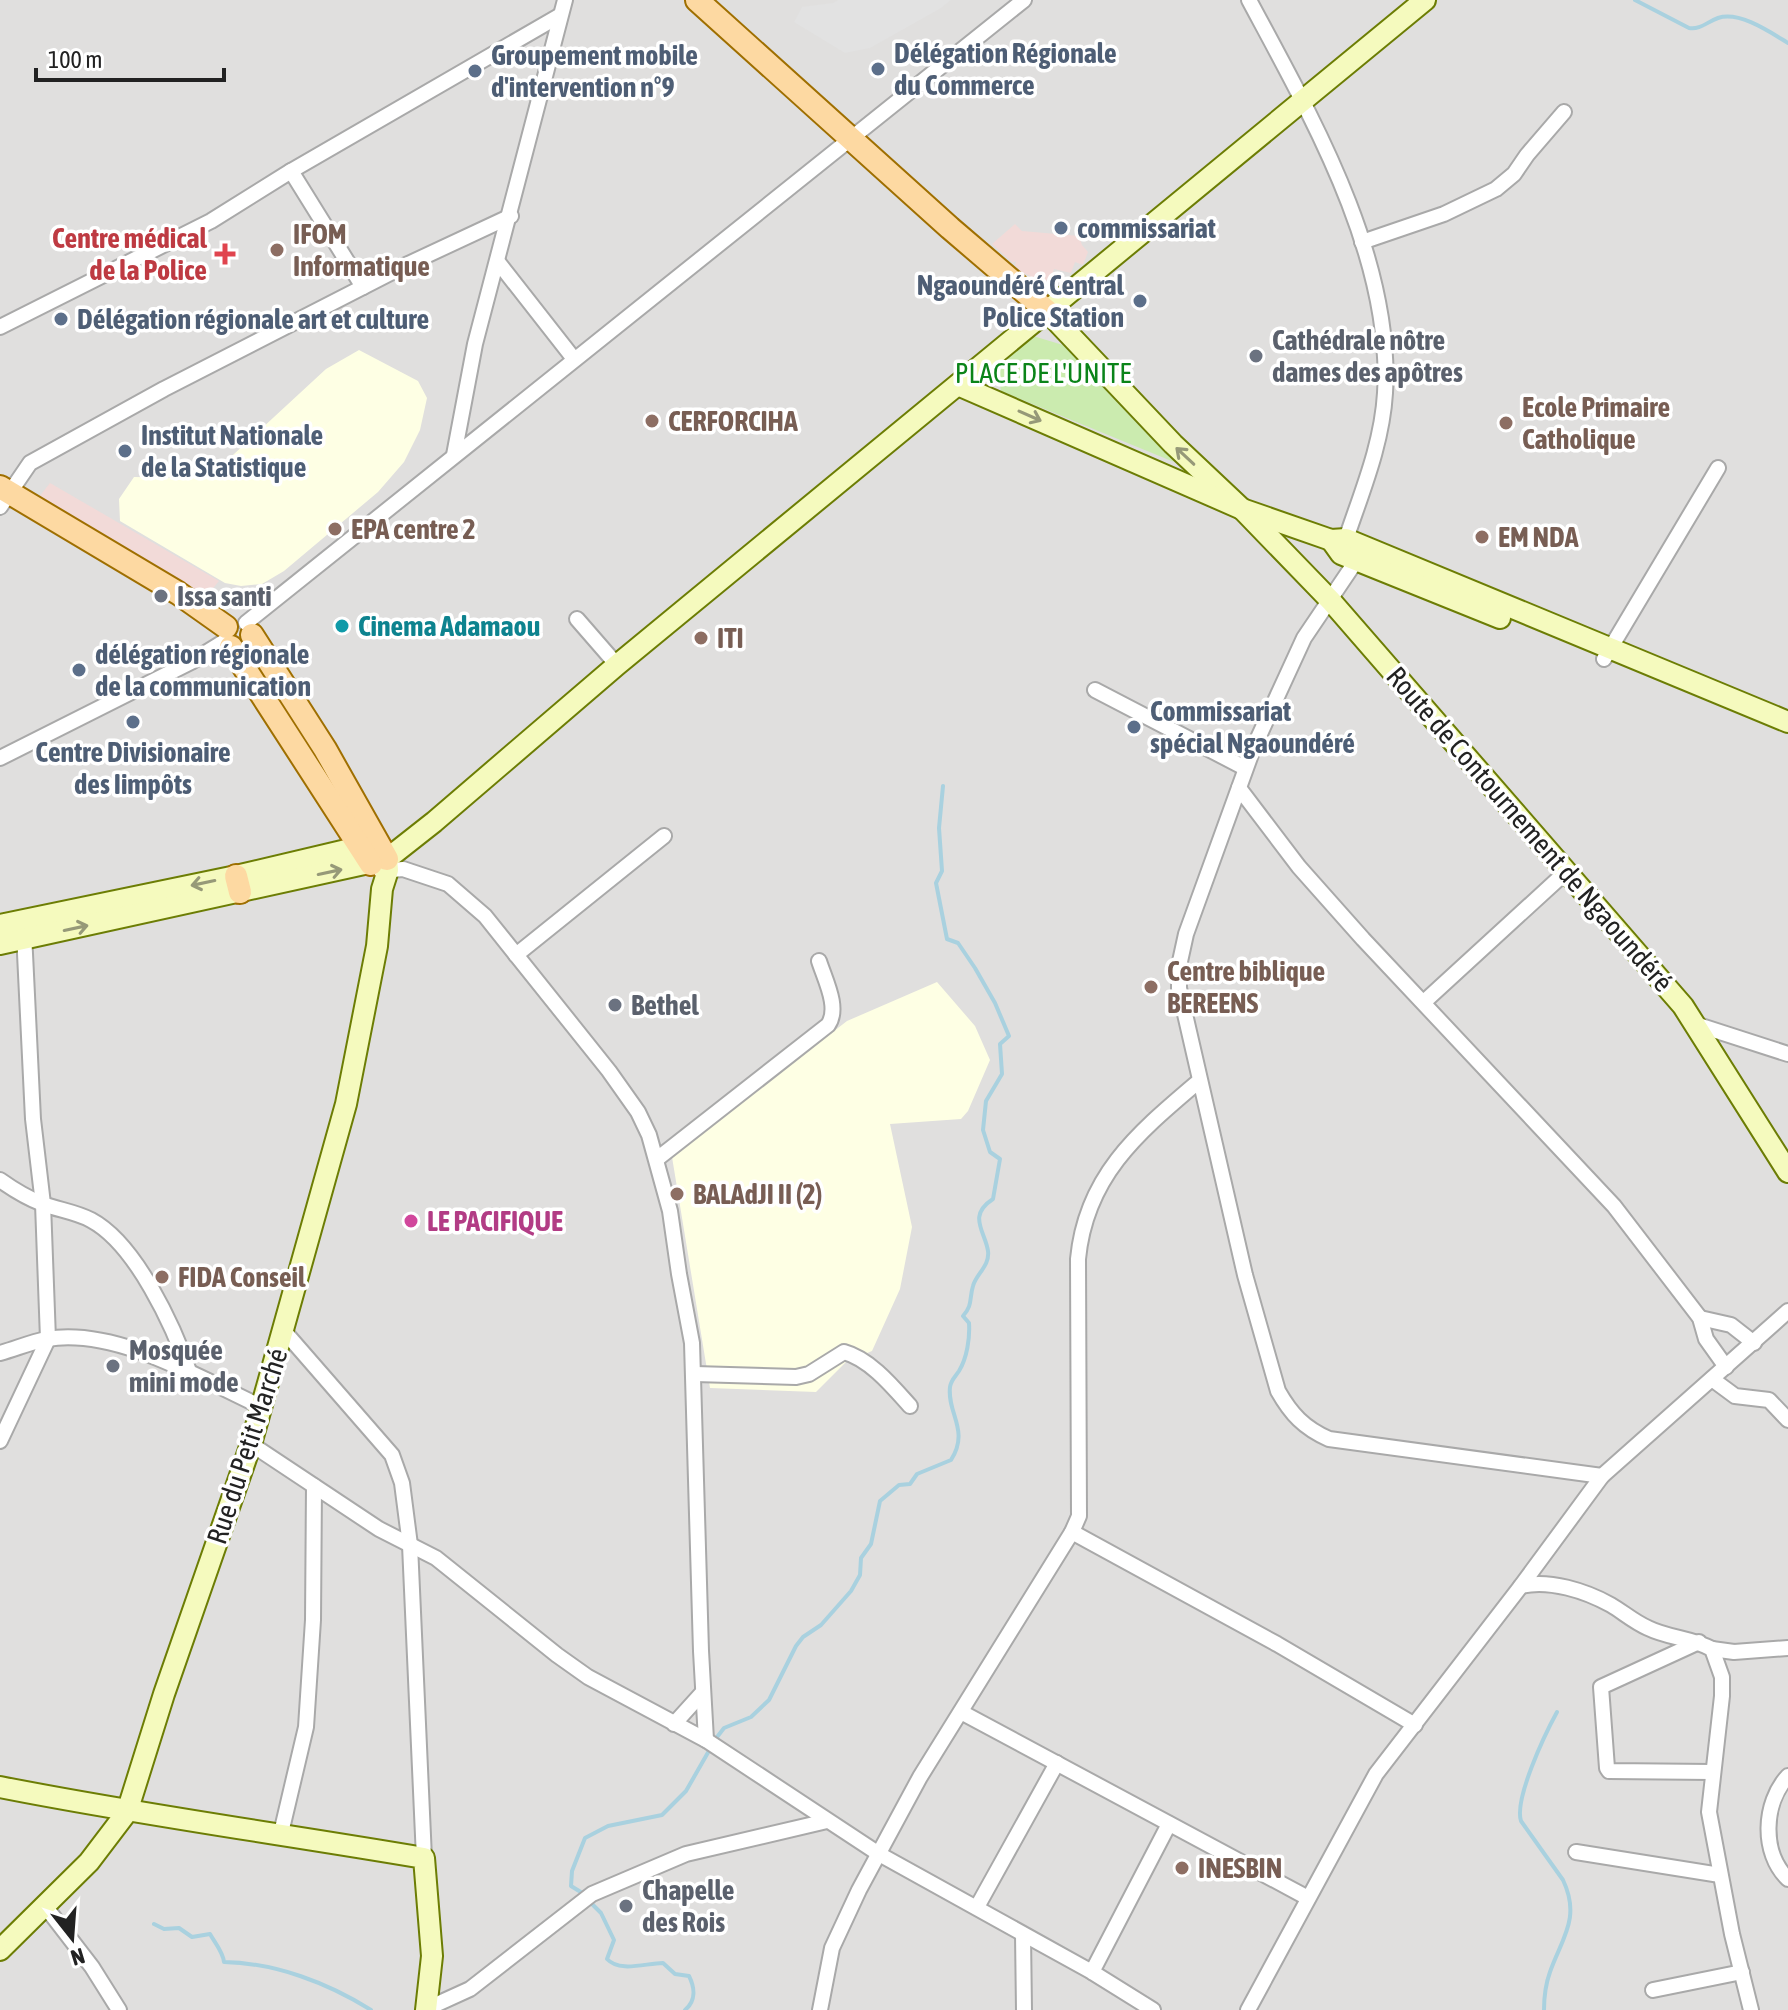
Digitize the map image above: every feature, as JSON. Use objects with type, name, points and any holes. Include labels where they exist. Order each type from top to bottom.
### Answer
[{"type":"main road","points":[[697,0],[1047,311]]},
{"type":"main road","points":[[3,495],[178,593],[236,635],[325,749],[377,864]]},
{"type":"main road","points":[[236,635],[304,761],[377,864]]},
{"type":"main road","points":[[304,761],[325,749]]},
{"type":"street","points":[[454,455],[475,344],[511,216],[565,0]]},
{"type":"street","points":[[0,758],[191,662],[236,635],[454,455],[1024,0]]},
{"type":"street","points":[[1249,0],[1302,99],[1343,185],[1376,294],[1384,354],[1385,394],[1369,477],[1344,549],[1331,601],[1304,638],[1245,768],[1186,934],[1179,966],[1179,988],[1245,1275],[1278,1391],[1296,1419],[1312,1431],[1329,1439],[1602,1476]]},
{"type":"street","points":[[377,864],[415,836],[617,665],[1425,0]]},
{"type":"street","points":[[0,327],[211,221],[291,171],[559,16]]},
{"type":"street","points":[[1362,242],[1444,214],[1496,189],[1514,174],[1564,112]]},
{"type":"street","points":[[291,171],[363,287]]},
{"type":"street","points":[[3,495],[30,463],[164,389],[363,287],[511,216]]},
{"type":"street","points":[[498,262],[574,359]]},
{"type":"street","name":"Route de Contournement de Ngaoundéré","points":[[1047,311],[1173,444],[1242,509],[1331,601],[1567,871],[1683,1006],[1788,1172]]},
{"type":"street","points":[[958,385],[1242,509],[1788,722]]},
{"type":"street","points":[[1608,654],[1718,468]]},
{"type":"street","points":[[577,619],[617,665]]},
{"type":"street","points":[[1608,654],[1788,734]]},
{"type":"street","points":[[1095,690],[1245,768]]},
{"type":"street","points":[[1239,788],[1299,867],[1614,1206],[1700,1318],[1706,1339],[1726,1367]]},
{"type":"street","points":[[516,955],[664,836]]},
{"type":"street","points":[[0,944],[23,930],[238,884],[377,864],[448,884],[485,916],[609,1071],[638,1112],[657,1159],[670,1211],[695,1374],[703,1692],[711,1744]]},
{"type":"street","name":"Rue du Petit Marché","points":[[0,1950],[89,1862],[127,1812],[164,1694],[251,1444],[346,1104],[377,946],[377,864]]},
{"type":"street","points":[[1424,1002],[1567,871]]},
{"type":"street","points":[[0,925],[23,930]]},
{"type":"street","points":[[0,1441],[48,1339],[43,1204],[33,1119],[23,930]]},
{"type":"street","points":[[657,1159],[834,1018],[834,1008],[819,961]]},
{"type":"street","points":[[1695,1024],[1788,1054]]},
{"type":"street","points":[[820,2010],[832,1948],[879,1854],[920,1777],[1079,1516],[1078,1259],[1085,1218],[1104,1177],[1125,1148],[1199,1081]]},
{"type":"street","points":[[0,1180],[19,1194],[91,1220],[108,1233],[138,1265],[156,1296],[190,1374]]},
{"type":"street","points":[[1248,2010],[1376,1774],[1602,1476],[1641,1438],[1788,1311]]},
{"type":"street","points":[[1700,1318],[1731,1325],[1754,1343]]},
{"type":"street","points":[[284,1331],[392,1455],[402,1483],[410,1545],[424,1858],[435,2008],[470,1989],[588,1897],[686,1854],[827,1821]]},
{"type":"street","points":[[0,1353],[48,1339],[82,1338],[118,1344],[262,1407]]},
{"type":"street","points":[[695,1374],[796,1377],[809,1374],[844,1352],[852,1354],[888,1382],[910,1406]]},
{"type":"street","points":[[1712,1379],[1735,1396],[1767,1399],[1788,1420]]},
{"type":"street","points":[[251,1444],[379,1529],[436,1558],[588,1677],[711,1744],[879,1854],[1092,1972],[1153,2010]]},
{"type":"street","points":[[281,1833],[306,1727],[313,1620],[314,1486]]},
{"type":"street","points":[[1072,1532],[1277,1644],[1415,1725]]},
{"type":"street","points":[[1521,1586],[1553,1584],[1608,1603],[1648,1628],[1706,1646],[1734,1652],[1788,1648]]},
{"type":"street","points":[[1706,1646],[1722,1677]]},
{"type":"street","points":[[1706,1646],[1601,1687],[1609,1771],[1712,1772]]},
{"type":"street","points":[[1734,1652],[1722,1677],[1709,1812],[1751,2010]]},
{"type":"street","points":[[674,1724],[703,1692]]},
{"type":"street","points":[[961,1712],[1308,1898]]},
{"type":"street","points":[[977,1907],[1057,1763]]},
{"type":"street","points":[[1788,1776],[1772,1804],[1768,1823],[1776,1864],[1788,1879]]},
{"type":"street","points":[[0,1787],[127,1812],[281,1833],[424,1858]]},
{"type":"street","points":[[1092,1972],[1169,1824]]},
{"type":"street","points":[[1576,1852],[1720,1875]]},
{"type":"street","points":[[45,1906],[92,1967],[119,2010]]},
{"type":"street","points":[[1023,1935],[1024,2010]]},
{"type":"street","points":[[1653,1990],[1742,1972]]},
{"type":"shaded area","points":[[0,0],[1788,0],[1788,2010],[0,2010]]},
{"type":"shaded area","points":[[838,0],[951,0],[870,48],[845,53],[794,22],[802,7]]},
{"type":"shaded area","points":[[1015,224],[1022,231],[1079,236],[1088,252],[1083,265],[1075,262],[1071,273],[1054,269],[1050,281],[1033,280],[1022,273],[1015,265],[1016,261],[1013,263],[992,244]]},
{"type":"shaded area","points":[[359,350],[418,381],[427,398],[420,430],[404,462],[378,492],[284,571],[262,584],[241,586],[225,583],[120,521],[119,499],[134,477],[186,478],[221,466],[326,369]]},
{"type":"shaded area","points":[[50,483],[219,581],[202,602],[35,502]]},
{"type":"shaded area","points":[[937,982],[975,1026],[990,1060],[968,1111],[961,1119],[890,1124],[912,1227],[900,1289],[872,1351],[846,1362],[816,1392],[710,1388],[672,1157],[847,1021]]},
{"type":"green space","name":"PLACE DE L'UNITE","points":[[1033,336],[1063,345],[1174,462],[1001,391],[997,368]]},
{"type":"waterway","points":[[1635,0],[1689,28],[1700,27],[1718,18],[1736,17],[1788,43]]},
{"type":"waterway","points":[[714,1741],[724,1728],[751,1717],[769,1700],[796,1646],[821,1625],[851,1591],[860,1575],[861,1558],[871,1544],[880,1501],[899,1485],[910,1484],[917,1474],[951,1460],[956,1449],[958,1431],[950,1387],[962,1366],[967,1348],[969,1323],[963,1316],[988,1256],[979,1218],[985,1205],[993,1199],[1000,1159],[990,1152],[983,1130],[986,1101],[1002,1074],[1000,1044],[1009,1036],[975,968],[958,943],[947,939],[936,883],[942,871],[939,828],[943,786]]},
{"type":"waterway","points":[[1544,2010],[1547,1981],[1568,1928],[1570,1906],[1563,1880],[1521,1821],[1520,1811],[1532,1766],[1557,1712]]},
{"type":"waterway","points":[[584,1894],[571,1886],[572,1871],[585,1838],[608,1826],[662,1815],[686,1791],[710,1749]]},
{"type":"waterway","points":[[589,1901],[601,1913],[614,1940],[607,1959],[612,1963],[619,1966],[663,1963],[675,1974],[689,1976],[693,1994],[685,2010]]},
{"type":"waterway","points":[[154,1924],[164,1929],[179,1928],[192,1937],[210,1934],[224,1962],[263,1966],[301,1976],[371,2010]]},
{"type":"place","name":"Délégation Régionale du Commerce","points":[[878,69]]},
{"type":"place","name":"Groupement mobile d'intervention n°9","points":[[475,71]]},
{"type":"place","name":"commissariat","points":[[1061,228]]},
{"type":"place","name":"IFOM Informatique","points":[[277,250]]},
{"type":"place","name":"Centre médical de la Police","points":[[225,254]]},
{"type":"place","name":"Ngaoundéré Central Police Station","points":[[1140,301]]},
{"type":"place","name":"Délégation régionale art et culture","points":[[61,319]]},
{"type":"place","name":"Cathédrale nôtre dames des apôtres","points":[[1256,356]]},
{"type":"place","name":"CERFORCIHA","points":[[652,421]]},
{"type":"place","name":"Ecole Primaire Catholique","points":[[1506,423]]},
{"type":"place","name":"Institut Nationale de la Statistique","points":[[125,451]]},
{"type":"place","name":"EPA centre 2","points":[[335,529]]},
{"type":"place","name":"EM NDA","points":[[1482,537]]},
{"type":"place","name":"Issa santi","points":[[161,596]]},
{"type":"place","name":"Cinema Adamaou","points":[[342,626]]},
{"type":"place","name":"ITI","points":[[701,638]]},
{"type":"place","name":"délégation régionale de la communication","points":[[79,670]]},
{"type":"place","name":"Centre Divisionaire des Iimpôts","points":[[133,722]]},
{"type":"place","name":"Commissariat spécial Ngaoundéré","points":[[1134,727]]},
{"type":"place","name":"Centre biblique BEREENS","points":[[1151,987]]},
{"type":"place","name":"Bethel","points":[[615,1005]]},
{"type":"place","name":"BALAdJI II (2)","points":[[677,1194]]},
{"type":"place","name":"LE PACIFIQUE","points":[[411,1221]]},
{"type":"place","name":"FIDA Conseil","points":[[162,1277]]},
{"type":"place","name":"Mosquée mini mode","points":[[113,1366]]},
{"type":"place","name":"INESBIN","points":[[1182,1868]]},
{"type":"place","name":"Chapelle des Rois","points":[[626,1906]]}]
